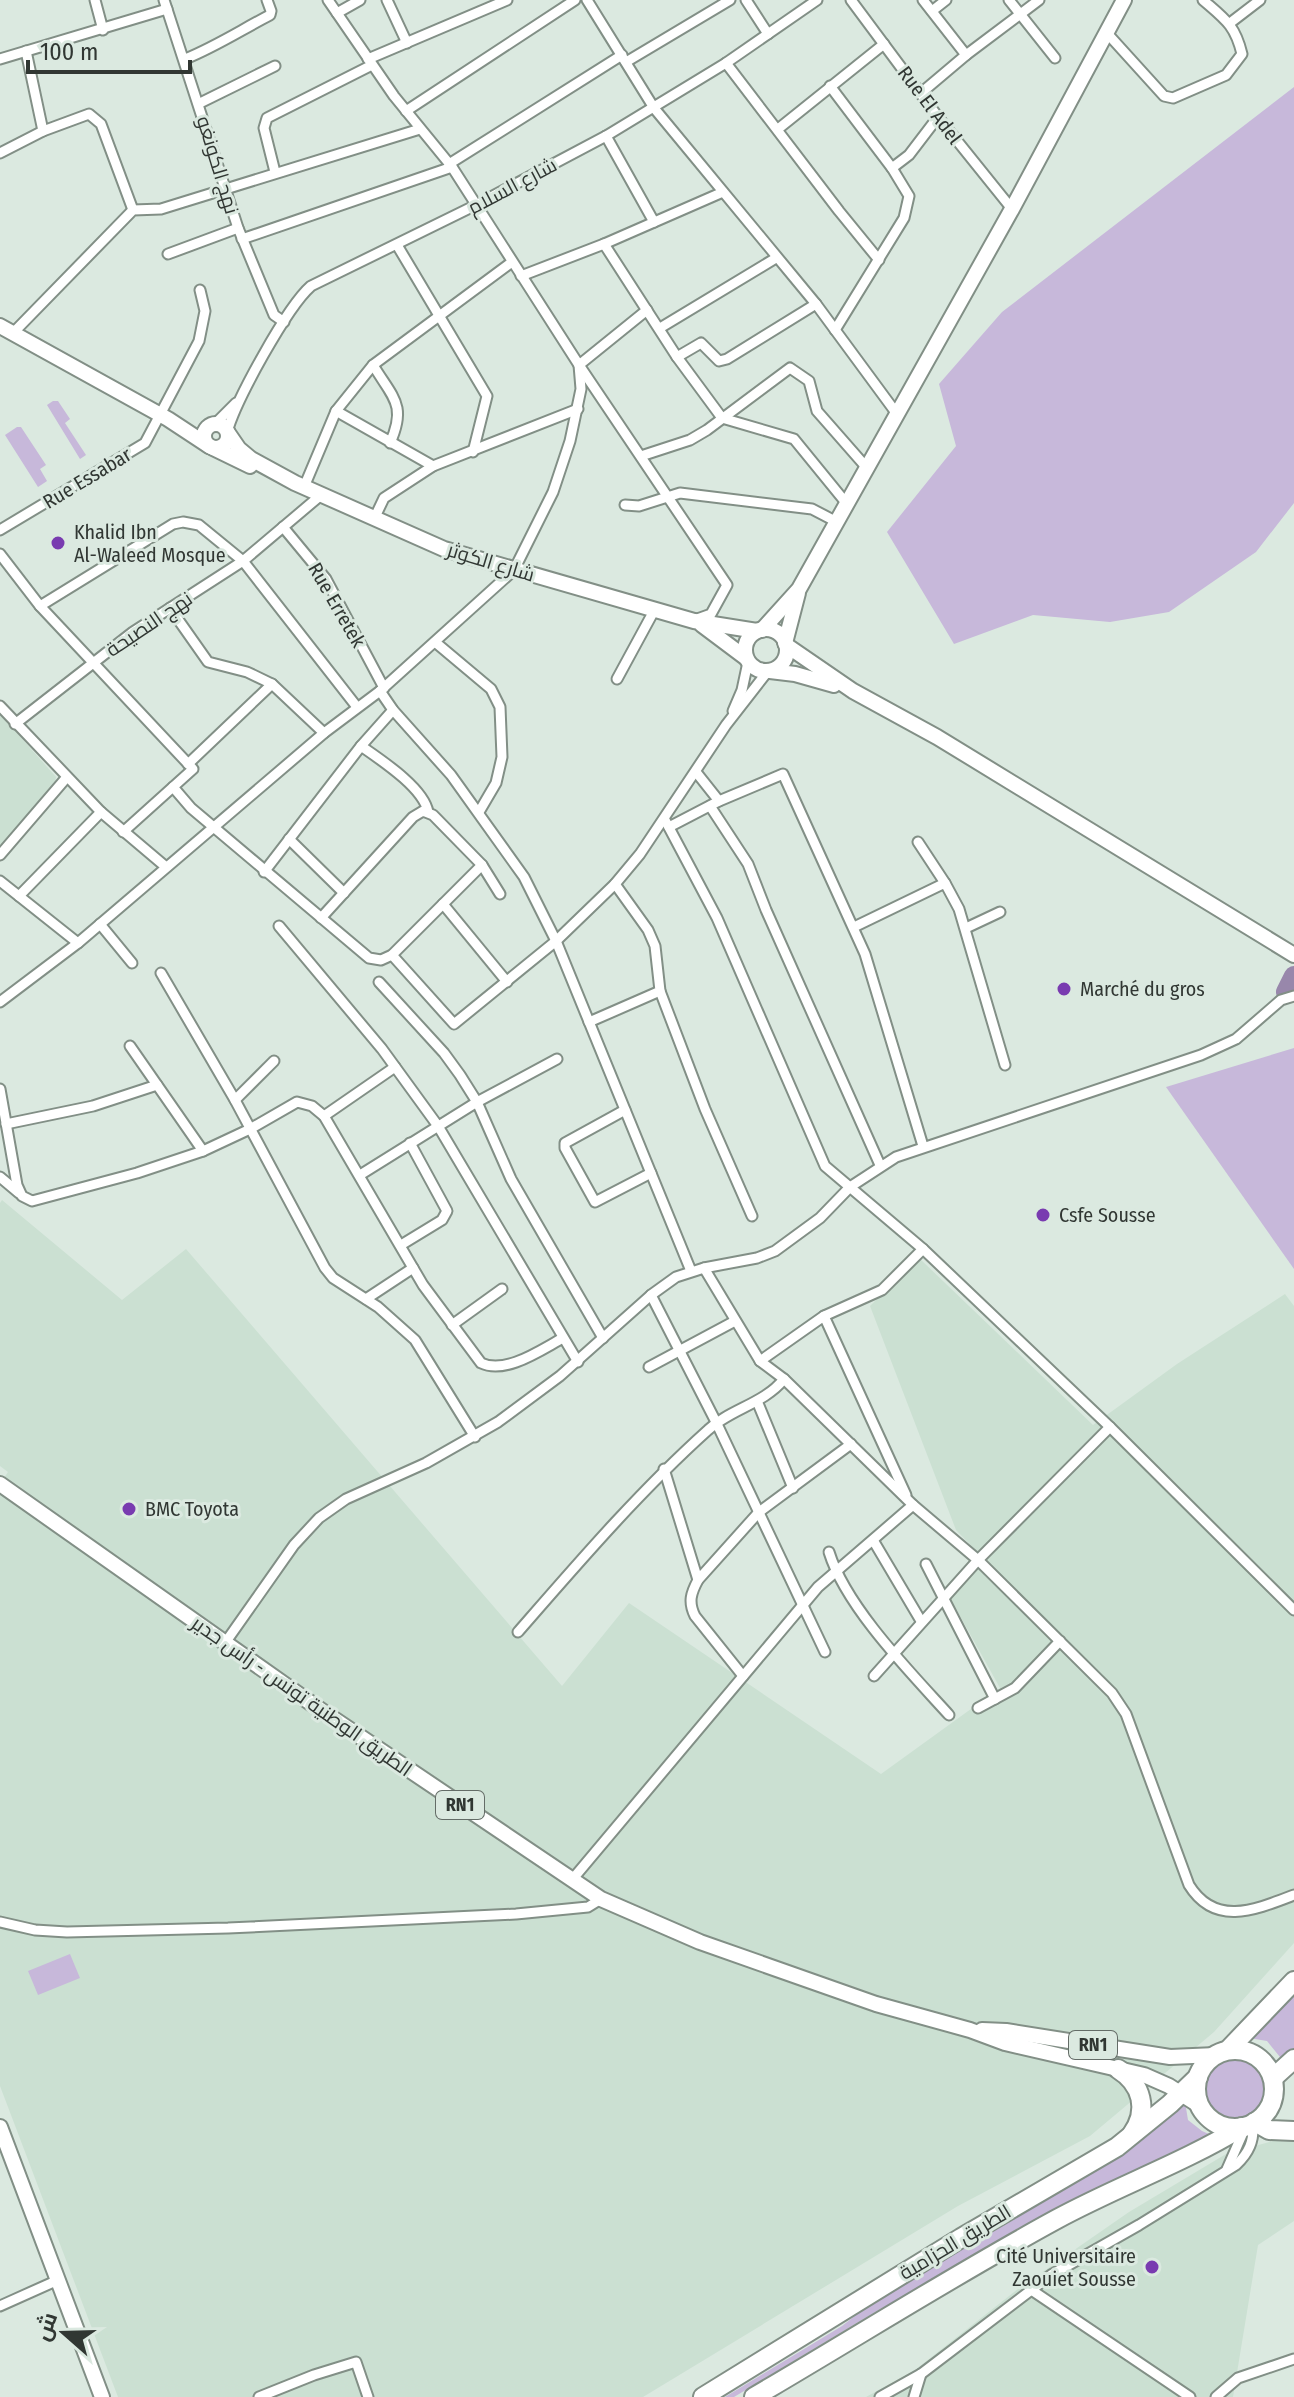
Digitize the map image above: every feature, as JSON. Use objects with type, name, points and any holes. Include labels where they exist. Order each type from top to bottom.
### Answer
[{"type":"highway","points":[[1200,2106],[1198,2077],[1202,2068],[1294,1981]]},
{"type":"highway","name":"RN1","points":[[1222,2052],[1239,2050],[1260,2059],[1273,2080]]},
{"type":"highway","points":[[1249,2125],[1263,2117],[1273,2100],[1273,2080],[1294,2059]]},
{"type":"highway","points":[[1118,2069],[1133,2081],[1141,2098],[1141,2118],[1132,2135]]},
{"type":"highway","name":"الطريق الحزامية","points":[[703,2397],[961,2238],[1117,2147],[1198,2077]]},
{"type":"highway","points":[[1273,2080],[1294,2084]]},
{"type":"highway","name":"RN1","points":[[1200,2106],[1217,2124],[1229,2128],[1249,2125],[1294,2131]]},
{"type":"highway","name":"الطريق الحزامية","points":[[754,2397],[1055,2220],[1249,2125]]},
{"type":"main road","points":[[747,660],[745,646],[799,589],[1012,209],[1124,0]]},
{"type":"main road","name":"شارع الكوثر","points":[[7,330],[164,416],[211,447],[272,476],[300,485]]},
{"type":"main road","name":"شارع الكوثر","points":[[164,416],[220,429],[251,459],[321,495],[444,549],[694,621]]},
{"type":"main road","points":[[211,447],[224,445],[220,429]]},
{"type":"main road","points":[[769,671],[785,658],[799,589]]},
{"type":"main road","points":[[694,621],[778,633],[786,644],[853,691],[937,737],[1293,955]]},
{"type":"main road","points":[[694,621],[757,669],[813,678],[853,691]]},
{"type":"main road","name":"الطريق الوطنية تونس - رأس جدير","points":[[0,1484],[225,1643],[601,1899],[652,1923],[876,2004],[1005,2043],[1144,2075],[1200,2106]]},
{"type":"main road","name":"الطريق الوطنية تونس - رأس جدير","points":[[970,2030],[1006,2031],[1170,2057],[1222,2052]]},
{"type":"main road","points":[[0,2127],[102,2397]]},
{"type":"street","points":[[95,0],[103,30]]},
{"type":"street","points":[[185,59],[212,48],[270,15],[267,0]]},
{"type":"street","points":[[328,0],[406,111],[450,166],[727,585],[711,614],[694,621]]},
{"type":"street","points":[[337,13],[360,0]]},
{"type":"street","points":[[387,0],[407,43]]},
{"type":"street","points":[[275,172],[264,128],[267,118],[407,43],[506,0]]},
{"type":"street","points":[[406,111],[575,0]]},
{"type":"street","points":[[587,0],[654,108],[816,304],[897,414]]},
{"type":"street","points":[[242,239],[450,166],[624,59],[730,0]]},
{"type":"street","points":[[746,0],[768,34]]},
{"type":"street","name":"شارع السلام","points":[[220,429],[300,296],[311,286],[474,206],[606,136],[726,63],[817,0]]},
{"type":"street","name":"Rue El Adel","points":[[851,0],[938,117],[1012,209]]},
{"type":"street","points":[[923,0],[966,55]]},
{"type":"street","points":[[932,11],[946,0]]},
{"type":"street","points":[[1009,0],[1055,58]]},
{"type":"street","points":[[921,93],[1039,0]]},
{"type":"street","points":[[1106,32],[1164,96],[1173,98],[1226,75],[1242,54],[1238,37],[1230,23],[1203,0]]},
{"type":"street","points":[[1230,23],[1260,0]]},
{"type":"street","points":[[0,59],[103,30],[166,5]]},
{"type":"street","name":"نهج الكونغو","points":[[166,5],[242,239],[274,315],[284,322]]},
{"type":"street","points":[[778,129],[884,44]]},
{"type":"street","points":[[26,51],[43,131]]},
{"type":"street","points":[[726,63],[879,260]]},
{"type":"street","points":[[200,103],[275,66]]},
{"type":"street","points":[[830,86],[908,190],[909,205],[835,330]]},
{"type":"street","points":[[0,153],[83,115],[93,116],[101,124],[133,210]]},
{"type":"street","points":[[892,168],[909,155],[938,117]]},
{"type":"street","points":[[7,330],[133,210],[161,209],[420,129]]},
{"type":"street","points":[[606,136],[654,222]]},
{"type":"street","points":[[521,276],[723,192]]},
{"type":"street","points":[[168,254],[238,228]]},
{"type":"street","points":[[604,244],[677,357],[722,418],[794,439],[847,504]]},
{"type":"street","points":[[397,245],[487,396],[473,452]]},
{"type":"street","points":[[660,328],[776,258]]},
{"type":"street","points":[[300,485],[336,411],[373,365],[512,262]]},
{"type":"street","name":"Rue Essabar","points":[[0,530],[145,443],[164,416],[199,341],[205,311],[200,290]]},
{"type":"street","points":[[677,357],[701,343],[714,358],[719,361],[727,359],[816,304]]},
{"type":"street","points":[[579,365],[647,310]]},
{"type":"street","points":[[373,365],[399,408],[397,428],[390,443]]},
{"type":"street","points":[[0,1002],[78,943],[324,733],[382,689],[514,570],[553,492],[578,409],[581,389],[579,365]]},
{"type":"street","points":[[641,456],[690,440],[788,369],[794,369],[809,381],[817,411],[867,468]]},
{"type":"street","points":[[374,519],[384,498],[433,466],[578,409]]},
{"type":"street","points":[[336,411],[433,466]]},
{"type":"street","points":[[625,505],[639,506],[680,493],[812,509],[837,522]]},
{"type":"street","name":"نهج النصيحة","points":[[15,724],[94,662],[243,561],[321,495]]},
{"type":"street","points":[[40,606],[173,524],[183,522],[205,529],[243,561],[357,707]]},
{"type":"street","name":"Rue Erretek","points":[[283,527],[326,579],[393,710],[451,775],[524,877],[556,941],[691,1271]]},
{"type":"street","points":[[0,554],[40,606],[193,769],[123,832]]},
{"type":"street","points":[[170,608],[208,662],[247,672],[272,684],[324,733]]},
{"type":"street","points":[[617,679],[655,609]]},
{"type":"street","points":[[435,642],[491,689],[500,707],[502,757],[496,783],[479,812]]},
{"type":"street","points":[[726,725],[742,690],[747,660]]},
{"type":"street","points":[[392,955],[454,1024],[556,941],[615,884],[667,823],[726,725],[769,671]]},
{"type":"street","points":[[188,764],[272,684]]},
{"type":"street","points":[[0,706],[101,812],[166,867]]},
{"type":"street","points":[[264,872],[361,746],[393,710]]},
{"type":"street","points":[[361,746],[413,789],[426,803],[428,812],[482,865],[500,894]]},
{"type":"street","points":[[696,772],[756,880],[766,910],[880,1165]]},
{"type":"street","points":[[667,823],[783,774],[865,954],[923,1146]]},
{"type":"street","points":[[0,855],[67,777]]},
{"type":"street","points":[[173,787],[191,808],[264,872],[369,958],[381,960],[392,955],[482,865]]},
{"type":"street","points":[[19,896],[101,812]]},
{"type":"street","points":[[321,918],[413,817],[428,812]]},
{"type":"street","points":[[667,823],[717,918],[825,1166],[923,1249],[1110,1427],[1294,1610]]},
{"type":"street","points":[[289,839],[344,893]]},
{"type":"street","points":[[918,842],[945,883],[966,928],[1005,1065]]},
{"type":"street","points":[[0,881],[78,943]]},
{"type":"street","points":[[854,927],[945,883]]},
{"type":"street","points":[[615,884],[648,930],[655,946],[660,991],[705,1109],[752,1216]]},
{"type":"street","points":[[443,904],[507,982]]},
{"type":"street","points":[[966,928],[1000,912]]},
{"type":"street","points":[[100,924],[132,963]]},
{"type":"street","points":[[279,926],[395,1067],[438,1126],[578,1362]]},
{"type":"street","points":[[161,973],[235,1100],[325,1268],[333,1278],[378,1307],[415,1340],[475,1437]]},
{"type":"street","points":[[379,982],[444,1053],[477,1102],[511,1179],[603,1338]]},
{"type":"street","points":[[589,1022],[660,991]]},
{"type":"street","points":[[225,1643],[294,1545],[319,1518],[346,1499],[475,1437],[578,1362],[651,1295],[676,1277],[775,1251],[820,1218],[850,1187],[880,1165],[923,1146],[1221,1047],[1236,1039],[1287,996],[1294,996]]},
{"type":"street","points":[[130,1046],[203,1151]]},
{"type":"street","points":[[360,1175],[477,1102],[557,1059]]},
{"type":"street","points":[[235,1100],[274,1061]]},
{"type":"street","points":[[324,1116],[395,1067]]},
{"type":"street","points":[[6,1124],[93,1106],[157,1085]]},
{"type":"street","points":[[0,1089],[17,1185],[22,1196]]},
{"type":"street","points":[[0,1177],[28,1200],[37,1200],[137,1173],[203,1151],[297,1102],[312,1106],[324,1116],[413,1268],[481,1363],[487,1366],[506,1364],[563,1338]]},
{"type":"street","points":[[625,1110],[565,1143],[565,1148],[595,1202],[651,1173]]},
{"type":"street","points":[[401,1245],[442,1220],[447,1211],[410,1143]]},
{"type":"street","points":[[760,1361],[824,1316],[882,1290],[923,1249]]},
{"type":"street","points":[[366,1299],[413,1268]]},
{"type":"street","points":[[704,1268],[760,1361],[784,1379],[910,1502],[978,1560],[1112,1693],[1126,1714],[1189,1885],[1198,1900],[1213,1909],[1233,1912],[1251,1911],[1294,1895]]},
{"type":"street","points":[[452,1325],[502,1289]]},
{"type":"street","points":[[651,1295],[716,1422],[825,1652]]},
{"type":"street","points":[[824,1316],[910,1502]]},
{"type":"street","points":[[649,1367],[735,1321]]},
{"type":"street","points":[[518,1632],[664,1469],[716,1422],[757,1401],[784,1379]]},
{"type":"street","points":[[757,1401],[793,1488]]},
{"type":"street","points":[[874,1676],[978,1560],[1110,1427]]},
{"type":"street","points":[[743,1676],[691,1608],[693,1590],[698,1580],[759,1512],[851,1444]]},
{"type":"street","points":[[664,1469],[698,1580]]},
{"type":"street","points":[[571,1881],[802,1606],[910,1502]]},
{"type":"street","points":[[873,1540],[921,1621]]},
{"type":"street","points":[[829,1552],[835,1572],[892,1653],[949,1715]]},
{"type":"street","points":[[926,1564],[995,1699]]},
{"type":"street","points":[[978,1708],[1015,1688],[1060,1641]]},
{"type":"street","points":[[0,1922],[35,1930],[67,1932],[228,1928],[516,1914],[588,1907],[601,1899]]},
{"type":"street","points":[[880,2397],[921,2374],[1030,2289],[1227,2169],[1249,2125]]},
{"type":"street","points":[[0,2306],[58,2280]]},
{"type":"street","points":[[1030,2289],[1190,2397]]},
{"type":"street","points":[[1216,2397],[1238,2378],[1294,2359]]},
{"type":"street","points":[[259,2397],[356,2362],[368,2397]]},
{"type":"street","points":[[914,2397],[921,2374]]},
{"type":"shaded area","points":[[1294,87],[1294,503],[1256,552],[1169,612],[1110,622],[1033,615],[954,644],[887,532],[956,446],[939,384],[1002,312]]},
{"type":"shaded area","points":[[58,401],[70,419],[65,423],[86,455],[80,459],[47,405]]},
{"type":"shaded area","points":[[21,427],[46,465],[40,469],[47,481],[38,487],[5,435]]},
{"type":"shaded area","points":[[0,714],[56,777],[55,783],[0,847]]},
{"type":"shaded area","points":[[1294,1048],[1294,1269],[1166,1087]]},
{"type":"shaded area","points":[[2,1200],[122,1300],[186,1249],[562,1686],[629,1603],[881,1774],[1000,1688],[950,1598],[985,1560],[956,1530],[870,1306],[919,1258],[1093,1425],[1177,1364],[1285,1294],[1294,1306],[1294,1943],[1214,2032],[1090,2136],[958,2206],[643,2397],[118,2397],[0,2086],[0,1484],[8,1472],[0,1466]]},
{"type":"shaded area","points":[[70,1954],[80,1978],[38,1995],[28,1971]]},
{"type":"shaded area","points":[[1294,1990],[1294,2048],[1284,2062],[1267,2041],[1249,2038]]},
{"type":"shaded area","points":[[1235,2060],[1256,2068],[1264,2089],[1256,2110],[1235,2118],[1214,2110],[1206,2089],[1214,2068]]},
{"type":"shaded area","points":[[1185,2102],[1188,2120],[1218,2138],[880,2309],[734,2397],[725,2397],[842,2326],[874,2301],[1141,2140]]},
{"type":"shaded area","name":"Cité Universitaire Zaouiet Sousse","points":[[1294,2135],[1294,2221],[1258,2245],[1233,2397],[866,2397],[915,2370],[1018,2289],[1129,2212],[1226,2154]]},
{"type":"waterway","points":[[1286,992],[1294,976]]},
{"type":"place","name":"Khalid Ibn Al-Waleed Mosque","points":[[58,543]]},
{"type":"place","name":"Marché du gros","points":[[1064,989]]},
{"type":"place","name":"Csfe Sousse","points":[[1043,1215]]},
{"type":"place","name":"BMC Toyota","points":[[129,1509]]},
{"type":"place","name":"Cité Universitaire Zaouiet Sousse","points":[[1152,2267]]}]
